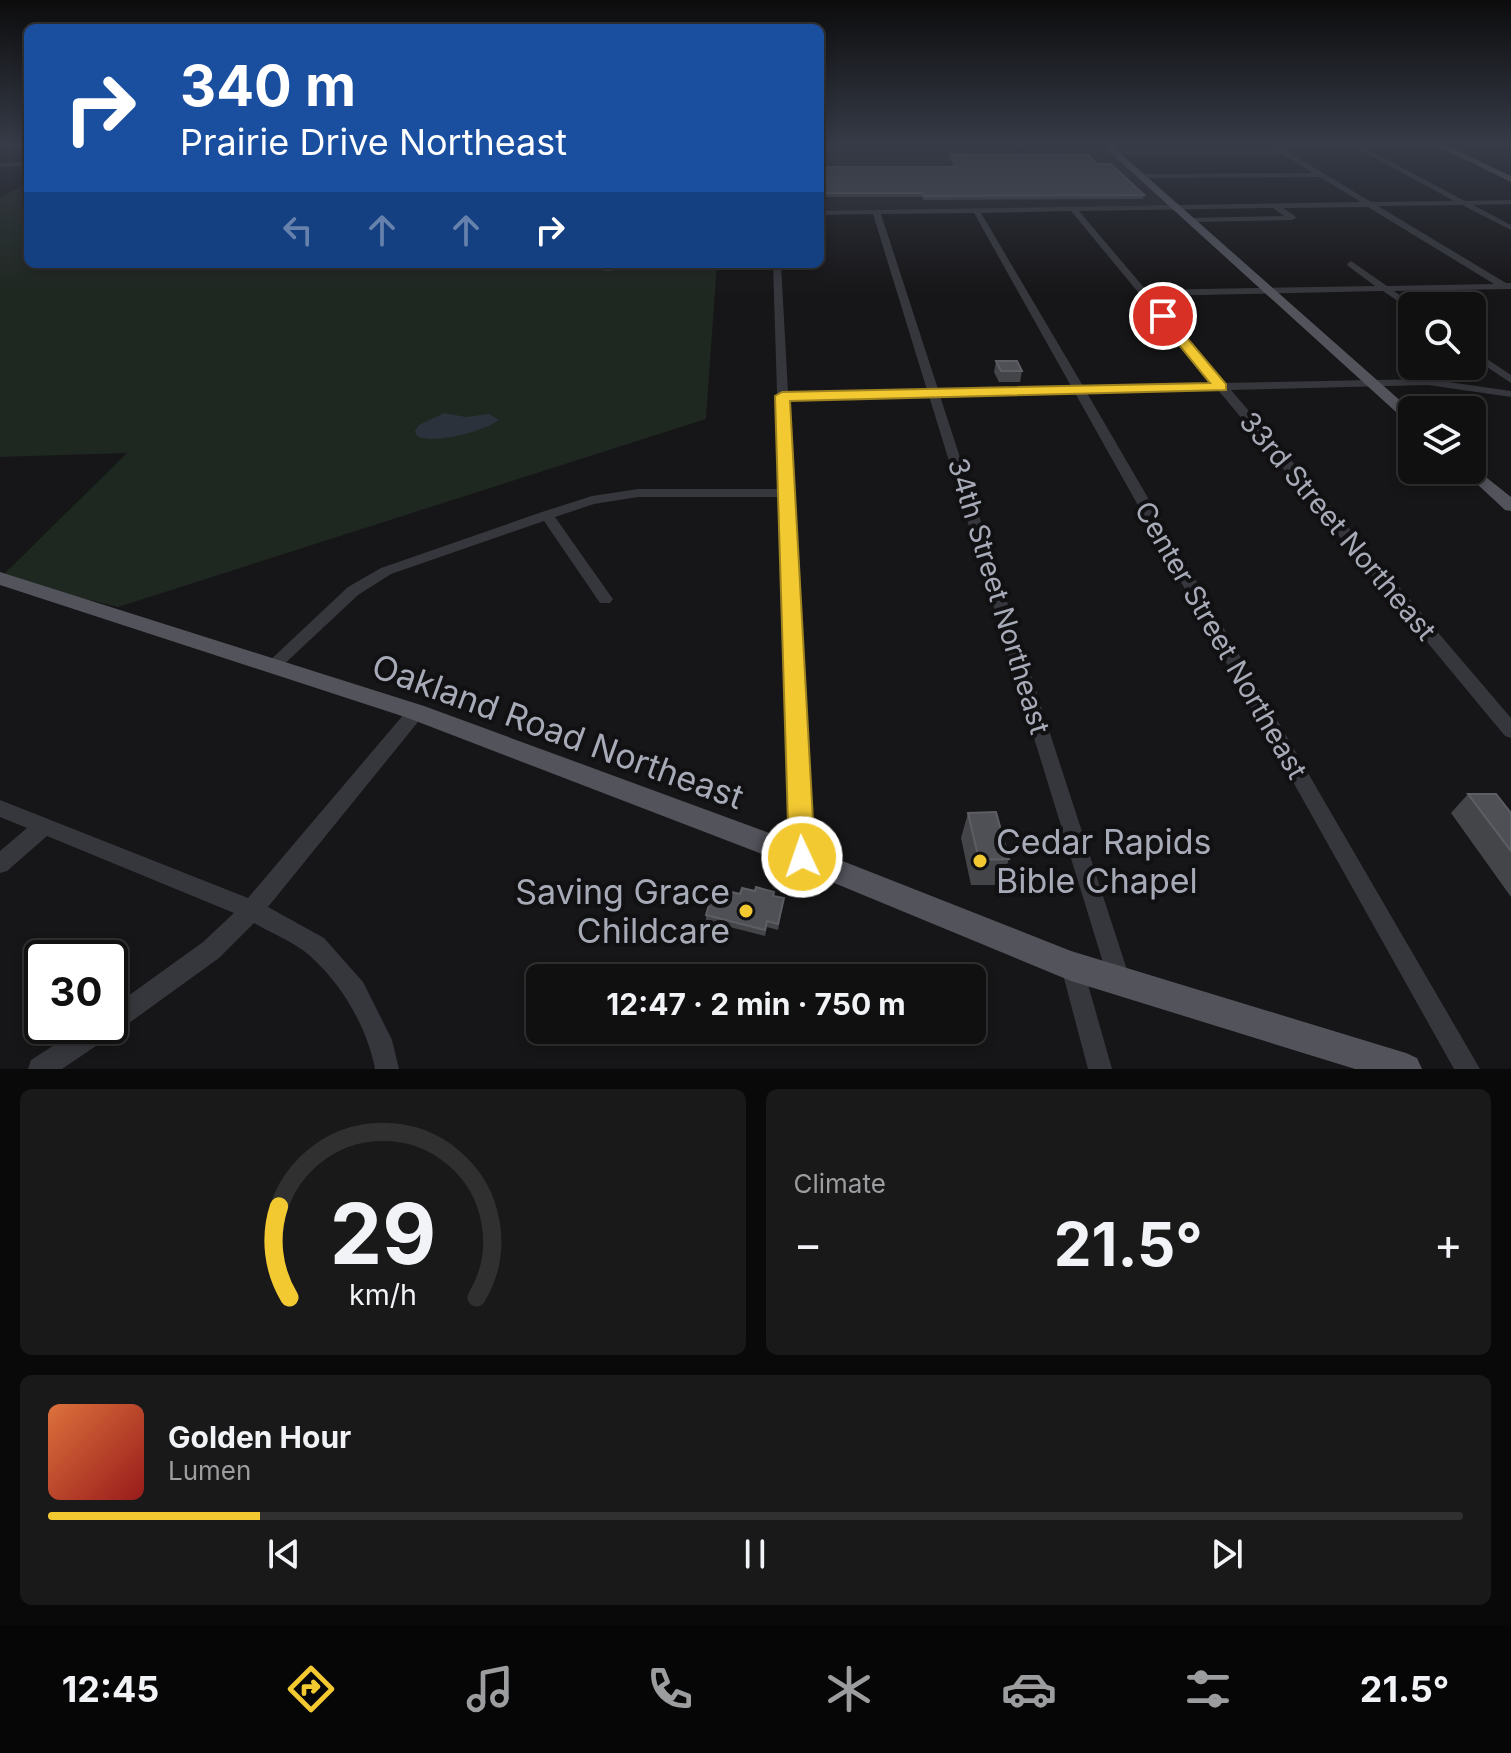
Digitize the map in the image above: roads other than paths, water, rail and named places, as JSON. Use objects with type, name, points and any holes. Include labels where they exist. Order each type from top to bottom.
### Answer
[{"type":"main road","points":[[1162,195],[1398,406]]},
{"type":"main road","points":[[1486,484],[1511,506]]},
{"type":"main road","name":"Oakland Road Northeast","points":[[0,578],[416,712],[802,857],[1071,966],[1406,1069]]},
{"type":"street","points":[[1354,195],[1508,287]]},
{"type":"street","points":[[1449,195],[1511,228]]},
{"type":"street","points":[[824,213],[1511,202]]},
{"type":"street","points":[[1191,220],[1292,218],[1274,206]]},
{"type":"street","name":"33rd Street Northeast","points":[[1073,209],[1511,731]]},
{"type":"street","name":"Center Street Northeast","points":[[976,210],[1468,1069]]},
{"type":"street","name":"34th Street Northeast","points":[[876,212],[1120,982]]},
{"type":"street","points":[[1351,264],[1398,298]]},
{"type":"street","points":[[777,268],[802,857]]},
{"type":"street","points":[[1143,293],[1508,287]]},
{"type":"street","points":[[1486,362],[1511,380]]},
{"type":"street","points":[[782,396],[1372,383],[1451,383],[1511,394]]},
{"type":"street","points":[[273,665],[353,591],[386,571],[547,515],[612,495],[785,493]]},
{"type":"street","points":[[547,515],[605,599]]},
{"type":"street","points":[[128,1010],[211,950],[252,910],[416,712]]},
{"type":"street","points":[[0,808],[252,910],[316,946],[355,990],[383,1049],[387,1069]]},
{"type":"street","points":[[0,864],[44,826]]},
{"type":"street","points":[[1071,966],[1100,1069]]},
{"type":"street","points":[[40,1069],[78,1044]]},
{"type":"place","name":"Cedar Rapids Bible Chapel","points":[[980,861]]},
{"type":"place","name":"Saving Grace Childcare","points":[[746,911]]}]
